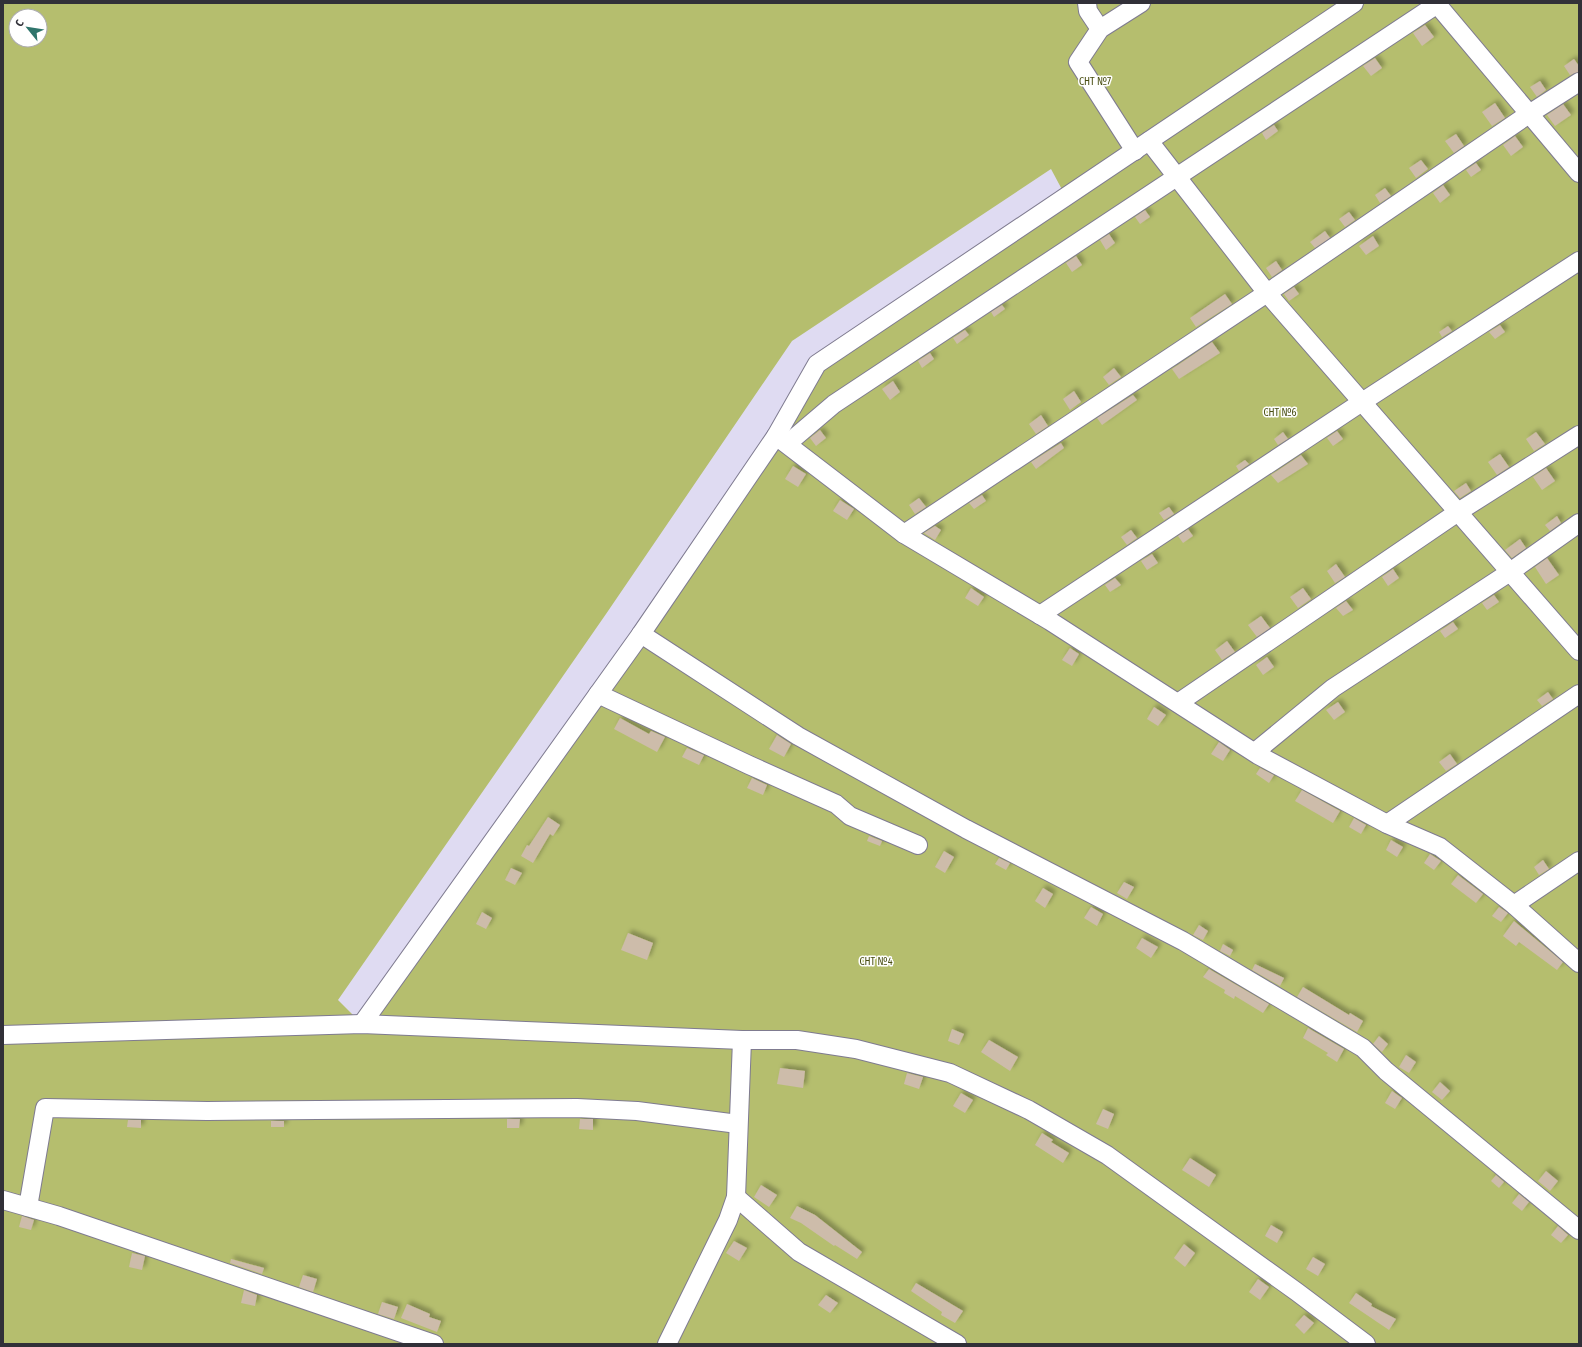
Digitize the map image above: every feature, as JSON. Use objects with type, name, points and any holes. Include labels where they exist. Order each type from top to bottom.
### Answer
[{"type":"street","points":[[1086,3],[1088,11],[1100,29]]},
{"type":"street","points":[[1141,3],[1100,29],[1078,62],[1142,146],[1177,177],[1267,293],[1579,651]]},
{"type":"street","points":[[362,1024],[781,440],[817,364],[1354,3]]},
{"type":"street","points":[[781,440],[1437,3],[1579,173]]},
{"type":"street","points":[[904,534],[1267,293],[1529,114],[1579,82]]},
{"type":"street","points":[[1040,615],[1362,402],[1579,261]]},
{"type":"street","points":[[1178,703],[1458,512],[1579,435]]},
{"type":"street","points":[[781,440],[904,534],[1040,615],[1255,752],[1387,824],[1440,847],[1514,905],[1579,962]]},
{"type":"street","points":[[1255,752],[1333,688],[1510,572],[1579,524]]},
{"type":"street","points":[[641,634],[798,736],[966,829],[1183,941],[1363,1048],[1386,1071],[1579,1230]]},
{"type":"street","points":[[598,694],[749,766],[836,804],[850,816],[918,845]]},
{"type":"street","points":[[1387,824],[1579,694]]},
{"type":"street","points":[[1514,905],[1579,861]]},
{"type":"street","points":[[3,1035],[362,1024],[742,1040],[797,1040],[856,1049],[950,1073],[1029,1110],[1107,1155],[1366,1344]]},
{"type":"street","points":[[667,1344],[728,1220],[736,1197],[742,1040]]},
{"type":"street","points":[[28,1207],[45,1108],[208,1111],[577,1108],[637,1111],[738,1124]]},
{"type":"street","points":[[736,1197],[799,1252],[957,1344]]},
{"type":"street","points":[[3,1200],[28,1207],[434,1344]]},
{"type":"green space","points":[[3,3],[1579,3],[1579,1344],[3,1344]],"holes":[[[1051,169],[1066,197],[817,364],[362,1024],[338,1000],[606,614],[792,341]]]},
{"type":"building","points":[[1425,25],[1434,37],[1422,46],[1413,33]]},
{"type":"building","points":[[1375,58],[1382,68],[1371,76],[1363,66]]},
{"type":"building","points":[[1574,59],[1579,66],[1579,72],[1570,75],[1564,66]]},
{"type":"building","points":[[1540,81],[1546,90],[1537,97],[1530,87]]},
{"type":"building","points":[[1495,103],[1505,118],[1492,126],[1482,112]]},
{"type":"building","points":[[1563,104],[1571,115],[1555,126],[1547,115]]},
{"type":"building","points":[[1274,125],[1278,131],[1266,140],[1262,133]]},
{"type":"building","points":[[1456,134],[1464,146],[1454,153],[1445,141]]},
{"type":"building","points":[[1515,136],[1523,147],[1511,156],[1503,145]]},
{"type":"building","points":[[1421,160],[1428,169],[1416,178],[1409,168]]},
{"type":"building","points":[[1476,163],[1481,170],[1471,177],[1466,170]]},
{"type":"building","points":[[1443,185],[1450,195],[1440,203],[1433,193]]},
{"type":"building","points":[[1385,188],[1391,196],[1380,203],[1375,195]]},
{"type":"building","points":[[1145,210],[1150,217],[1140,224],[1135,217]]},
{"type":"building","points":[[1349,212],[1355,220],[1345,227],[1339,219]]},
{"type":"building","points":[[1325,231],[1330,238],[1315,248],[1310,242]]},
{"type":"building","points":[[1109,234],[1115,243],[1106,250],[1100,240]]},
{"type":"building","points":[[1373,236],[1379,246],[1366,255],[1359,246]]},
{"type":"building","points":[[1076,256],[1082,265],[1072,272],[1066,263]]},
{"type":"building","points":[[1276,261],[1282,270],[1272,277],[1266,268]]},
{"type":"building","points":[[1294,287],[1299,294],[1289,301],[1284,294]]},
{"type":"building","points":[[1225,294],[1232,304],[1196,327],[1190,318]]},
{"type":"building","points":[[1002,305],[1005,309],[994,317],[991,312]]},
{"type":"building","points":[[1500,325],[1505,332],[1495,339],[1489,332]]},
{"type":"building","points":[[1448,326],[1452,331],[1442,337],[1439,332]]},
{"type":"building","points":[[965,330],[969,335],[957,344],[953,338]]},
{"type":"building","points":[[1212,342],[1220,353],[1179,379],[1172,369]]},
{"type":"building","points":[[930,353],[934,359],[922,368],[918,361]]},
{"type":"building","points":[[1114,368],[1121,377],[1109,385],[1103,377]]},
{"type":"building","points":[[893,381],[900,392],[890,400],[882,389]]},
{"type":"building","points":[[1074,391],[1081,402],[1070,410],[1063,399]]},
{"type":"building","points":[[1133,395],[1137,400],[1102,425],[1097,418]]},
{"type":"building","points":[[1041,415],[1048,426],[1036,434],[1029,424]]},
{"type":"building","points":[[820,430],[826,438],[816,446],[810,438]]},
{"type":"building","points":[[1337,431],[1343,439],[1333,446],[1327,438]]},
{"type":"building","points":[[1283,432],[1288,439],[1278,445],[1274,439]]},
{"type":"building","points":[[1536,432],[1545,444],[1534,451],[1526,439]]},
{"type":"building","points":[[1061,443],[1064,448],[1036,469],[1031,462]]},
{"type":"building","points":[[1500,454],[1509,467],[1497,475],[1488,462]]},
{"type":"building","points":[[1301,455],[1308,464],[1278,483],[1271,475]]},
{"type":"building","points":[[1245,460],[1249,464],[1239,471],[1236,466]]},
{"type":"building","points":[[793,466],[806,474],[798,487],[785,479]]},
{"type":"building","points":[[1546,468],[1555,481],[1542,490],[1533,477]]},
{"type":"building","points":[[1466,483],[1471,491],[1460,498],[1454,491]]},
{"type":"building","points":[[982,495],[986,501],[974,509],[969,503]]},
{"type":"building","points":[[919,498],[926,507],[915,514],[909,505]]},
{"type":"building","points":[[840,500],[854,509],[847,520],[833,511]]},
{"type":"building","points":[[1169,507],[1174,514],[1164,520],[1159,513]]},
{"type":"building","points":[[1557,516],[1561,523],[1550,531],[1545,525]]},
{"type":"building","points":[[935,526],[941,530],[935,540],[924,533]]},
{"type":"building","points":[[1188,529],[1193,536],[1183,543],[1178,536]]},
{"type":"building","points":[[1131,530],[1137,538],[1127,545],[1121,537]]},
{"type":"building","points":[[1520,539],[1526,548],[1512,558],[1505,550]]},
{"type":"building","points":[[1152,554],[1158,563],[1147,570],[1141,561]]},
{"type":"building","points":[[1547,558],[1559,575],[1546,584],[1535,567]]},
{"type":"building","points":[[1336,564],[1345,577],[1335,583],[1327,571]]},
{"type":"building","points":[[1393,569],[1399,578],[1388,586],[1382,577]]},
{"type":"building","points":[[1115,578],[1121,585],[1110,592],[1105,585]]},
{"type":"building","points":[[971,588],[984,597],[978,606],[965,598]]},
{"type":"building","points":[[1303,588],[1311,599],[1298,608],[1290,597]]},
{"type":"building","points":[[1494,595],[1499,602],[1487,610],[1482,603]]},
{"type":"building","points":[[1346,601],[1353,610],[1343,616],[1336,608]]},
{"type":"building","points":[[1261,616],[1270,628],[1257,637],[1248,625]]},
{"type":"building","points":[[1453,622],[1458,629],[1445,638],[1440,631]]},
{"type":"building","points":[[1227,641],[1235,652],[1222,660],[1215,650]]},
{"type":"building","points":[[1070,648],[1079,654],[1072,666],[1062,660]]},
{"type":"building","points":[[1267,657],[1274,667],[1263,675],[1256,665]]},
{"type":"building","points":[[1548,692],[1553,699],[1542,706],[1537,700]]},
{"type":"building","points":[[1338,702],[1345,712],[1334,720],[1326,710]]},
{"type":"building","points":[[1154,707],[1166,715],[1158,726],[1147,719]]},
{"type":"building","points":[[620,718],[649,734],[651,731],[665,737],[657,752],[614,729]]},
{"type":"building","points":[[777,735],[791,744],[784,757],[769,749]]},
{"type":"building","points":[[1219,742],[1230,750],[1223,761],[1211,754]]},
{"type":"building","points":[[687,748],[704,755],[699,765],[682,757]]},
{"type":"building","points":[[1450,754],[1457,764],[1446,771],[1439,762]]},
{"type":"building","points":[[1260,768],[1274,775],[1269,783],[1256,774]]},
{"type":"building","points":[[752,778],[767,785],[763,795],[747,788]]},
{"type":"building","points":[[1302,790],[1340,811],[1333,823],[1295,801]]},
{"type":"building","points":[[548,817],[560,825],[553,836],[550,834],[533,863],[521,856],[527,845],[529,846]]},
{"type":"building","points":[[1354,818],[1366,825],[1361,834],[1349,827]]},
{"type":"building","points":[[869,836],[882,841],[880,846],[867,841]]},
{"type":"building","points":[[1391,840],[1403,847],[1397,857],[1386,850]]},
{"type":"building","points":[[944,851],[954,857],[945,873],[935,867]]},
{"type":"building","points":[[1430,854],[1441,861],[1434,870],[1424,863]]},
{"type":"building","points":[[999,858],[1010,863],[1006,870],[995,864]]},
{"type":"building","points":[[1543,860],[1549,869],[1539,875],[1534,867]]},
{"type":"building","points":[[511,868],[522,873],[515,885],[505,880]]},
{"type":"building","points":[[1458,875],[1483,894],[1476,903],[1451,884]]},
{"type":"building","points":[[1124,882],[1134,887],[1127,899],[1117,893]]},
{"type":"building","points":[[1043,888],[1053,894],[1045,908],[1035,901]]},
{"type":"building","points":[[1091,907],[1103,914],[1097,926],[1084,918]]},
{"type":"building","points":[[1499,907],[1508,913],[1501,922],[1492,916]]},
{"type":"building","points":[[482,912],[492,918],[486,929],[476,924]]},
{"type":"building","points":[[1514,921],[1563,962],[1557,970],[1519,942],[1516,946],[1503,936]]},
{"type":"building","points":[[1199,925],[1208,931],[1203,940],[1193,935]]},
{"type":"building","points":[[628,933],[653,943],[647,960],[621,950]]},
{"type":"building","points":[[1142,938],[1158,947],[1151,958],[1136,948]]},
{"type":"building","points":[[1223,944],[1233,950],[1230,956],[1220,951]]},
{"type":"building","points":[[1255,964],[1284,978],[1280,986],[1252,970]]},
{"type":"building","points":[[1209,969],[1269,1004],[1263,1013],[1235,996],[1234,999],[1224,993],[1225,990],[1203,977]]},
{"type":"building","points":[[1303,987],[1349,1015],[1350,1013],[1363,1021],[1357,1032],[1297,997]]},
{"type":"building","points":[[1308,1028],[1344,1049],[1337,1062],[1326,1055],[1328,1053],[1303,1038]]},
{"type":"building","points":[[952,1029],[964,1034],[959,1045],[948,1041]]},
{"type":"building","points":[[1379,1036],[1388,1044],[1382,1052],[1373,1044]]},
{"type":"building","points":[[989,1040],[1018,1057],[1010,1071],[981,1052]]},
{"type":"building","points":[[1406,1055],[1416,1062],[1409,1073],[1399,1067]]},
{"type":"building","points":[[780,1068],[805,1071],[803,1088],[777,1084]]},
{"type":"building","points":[[907,1073],[923,1077],[919,1089],[904,1084]]},
{"type":"building","points":[[1440,1082],[1450,1091],[1442,1100],[1432,1092]]},
{"type":"building","points":[[1392,1091],[1402,1098],[1395,1109],[1385,1103]]},
{"type":"building","points":[[961,1093],[973,1100],[965,1113],[953,1106]]},
{"type":"building","points":[[1103,1109],[1114,1114],[1108,1129],[1096,1124]]},
{"type":"building","points":[[507,1119],[520,1119],[519,1128],[507,1128]]},
{"type":"building","points":[[580,1119],[593,1119],[593,1130],[579,1129]]},
{"type":"building","points":[[128,1120],[141,1120],[141,1128],[127,1127]]},
{"type":"building","points":[[271,1121],[284,1121],[284,1127],[271,1127]]},
{"type":"building","points":[[1042,1133],[1053,1140],[1051,1142],[1069,1153],[1063,1163],[1035,1145]]},
{"type":"building","points":[[1190,1158],[1216,1175],[1209,1187],[1182,1170]]},
{"type":"building","points":[[1546,1171],[1558,1181],[1550,1191],[1538,1181]]},
{"type":"building","points":[[1496,1175],[1504,1182],[1499,1188],[1491,1181]]},
{"type":"building","points":[[761,1185],[777,1195],[769,1207],[754,1197]]},
{"type":"building","points":[[1519,1194],[1529,1202],[1522,1211],[1512,1203]]},
{"type":"building","points":[[797,1206],[815,1215],[862,1252],[857,1259],[835,1245],[834,1246],[801,1223],[790,1218]]},
{"type":"building","points":[[22,1216],[34,1220],[31,1230],[19,1227]]},
{"type":"building","points":[[1271,1225],[1283,1232],[1277,1243],[1265,1236]]},
{"type":"building","points":[[1558,1226],[1568,1235],[1561,1243],[1551,1235]]},
{"type":"building","points":[[734,1241],[747,1248],[739,1261],[726,1253]]},
{"type":"building","points":[[1184,1244],[1195,1253],[1185,1267],[1174,1258]]},
{"type":"building","points":[[132,1253],[145,1256],[142,1270],[129,1267]]},
{"type":"building","points":[[1313,1257],[1325,1264],[1318,1276],[1306,1269]]},
{"type":"building","points":[[231,1259],[264,1268],[262,1274],[230,1263]]},
{"type":"building","points":[[303,1275],[317,1279],[313,1292],[299,1287]]},
{"type":"building","points":[[1258,1279],[1269,1287],[1260,1300],[1249,1292]]},
{"type":"building","points":[[916,1283],[963,1311],[955,1323],[941,1315],[942,1312],[911,1291]]},
{"type":"building","points":[[244,1290],[257,1295],[255,1306],[241,1303]]},
{"type":"building","points":[[1356,1293],[1372,1304],[1371,1306],[1396,1319],[1389,1330],[1349,1303]]},
{"type":"building","points":[[826,1295],[838,1303],[830,1313],[818,1305]]},
{"type":"building","points":[[382,1302],[398,1307],[394,1319],[378,1314]]},
{"type":"building","points":[[407,1304],[430,1314],[429,1317],[441,1321],[437,1332],[401,1318]]},
{"type":"building","points":[[1304,1315],[1314,1323],[1304,1334],[1295,1325]]},
{"type":"park label","name":"СНТ №7","points":[[1095,82]]},
{"type":"park label","name":"СНТ №6","points":[[1280,413]]},
{"type":"park label","name":"СНТ №4","points":[[876,962]]}]
